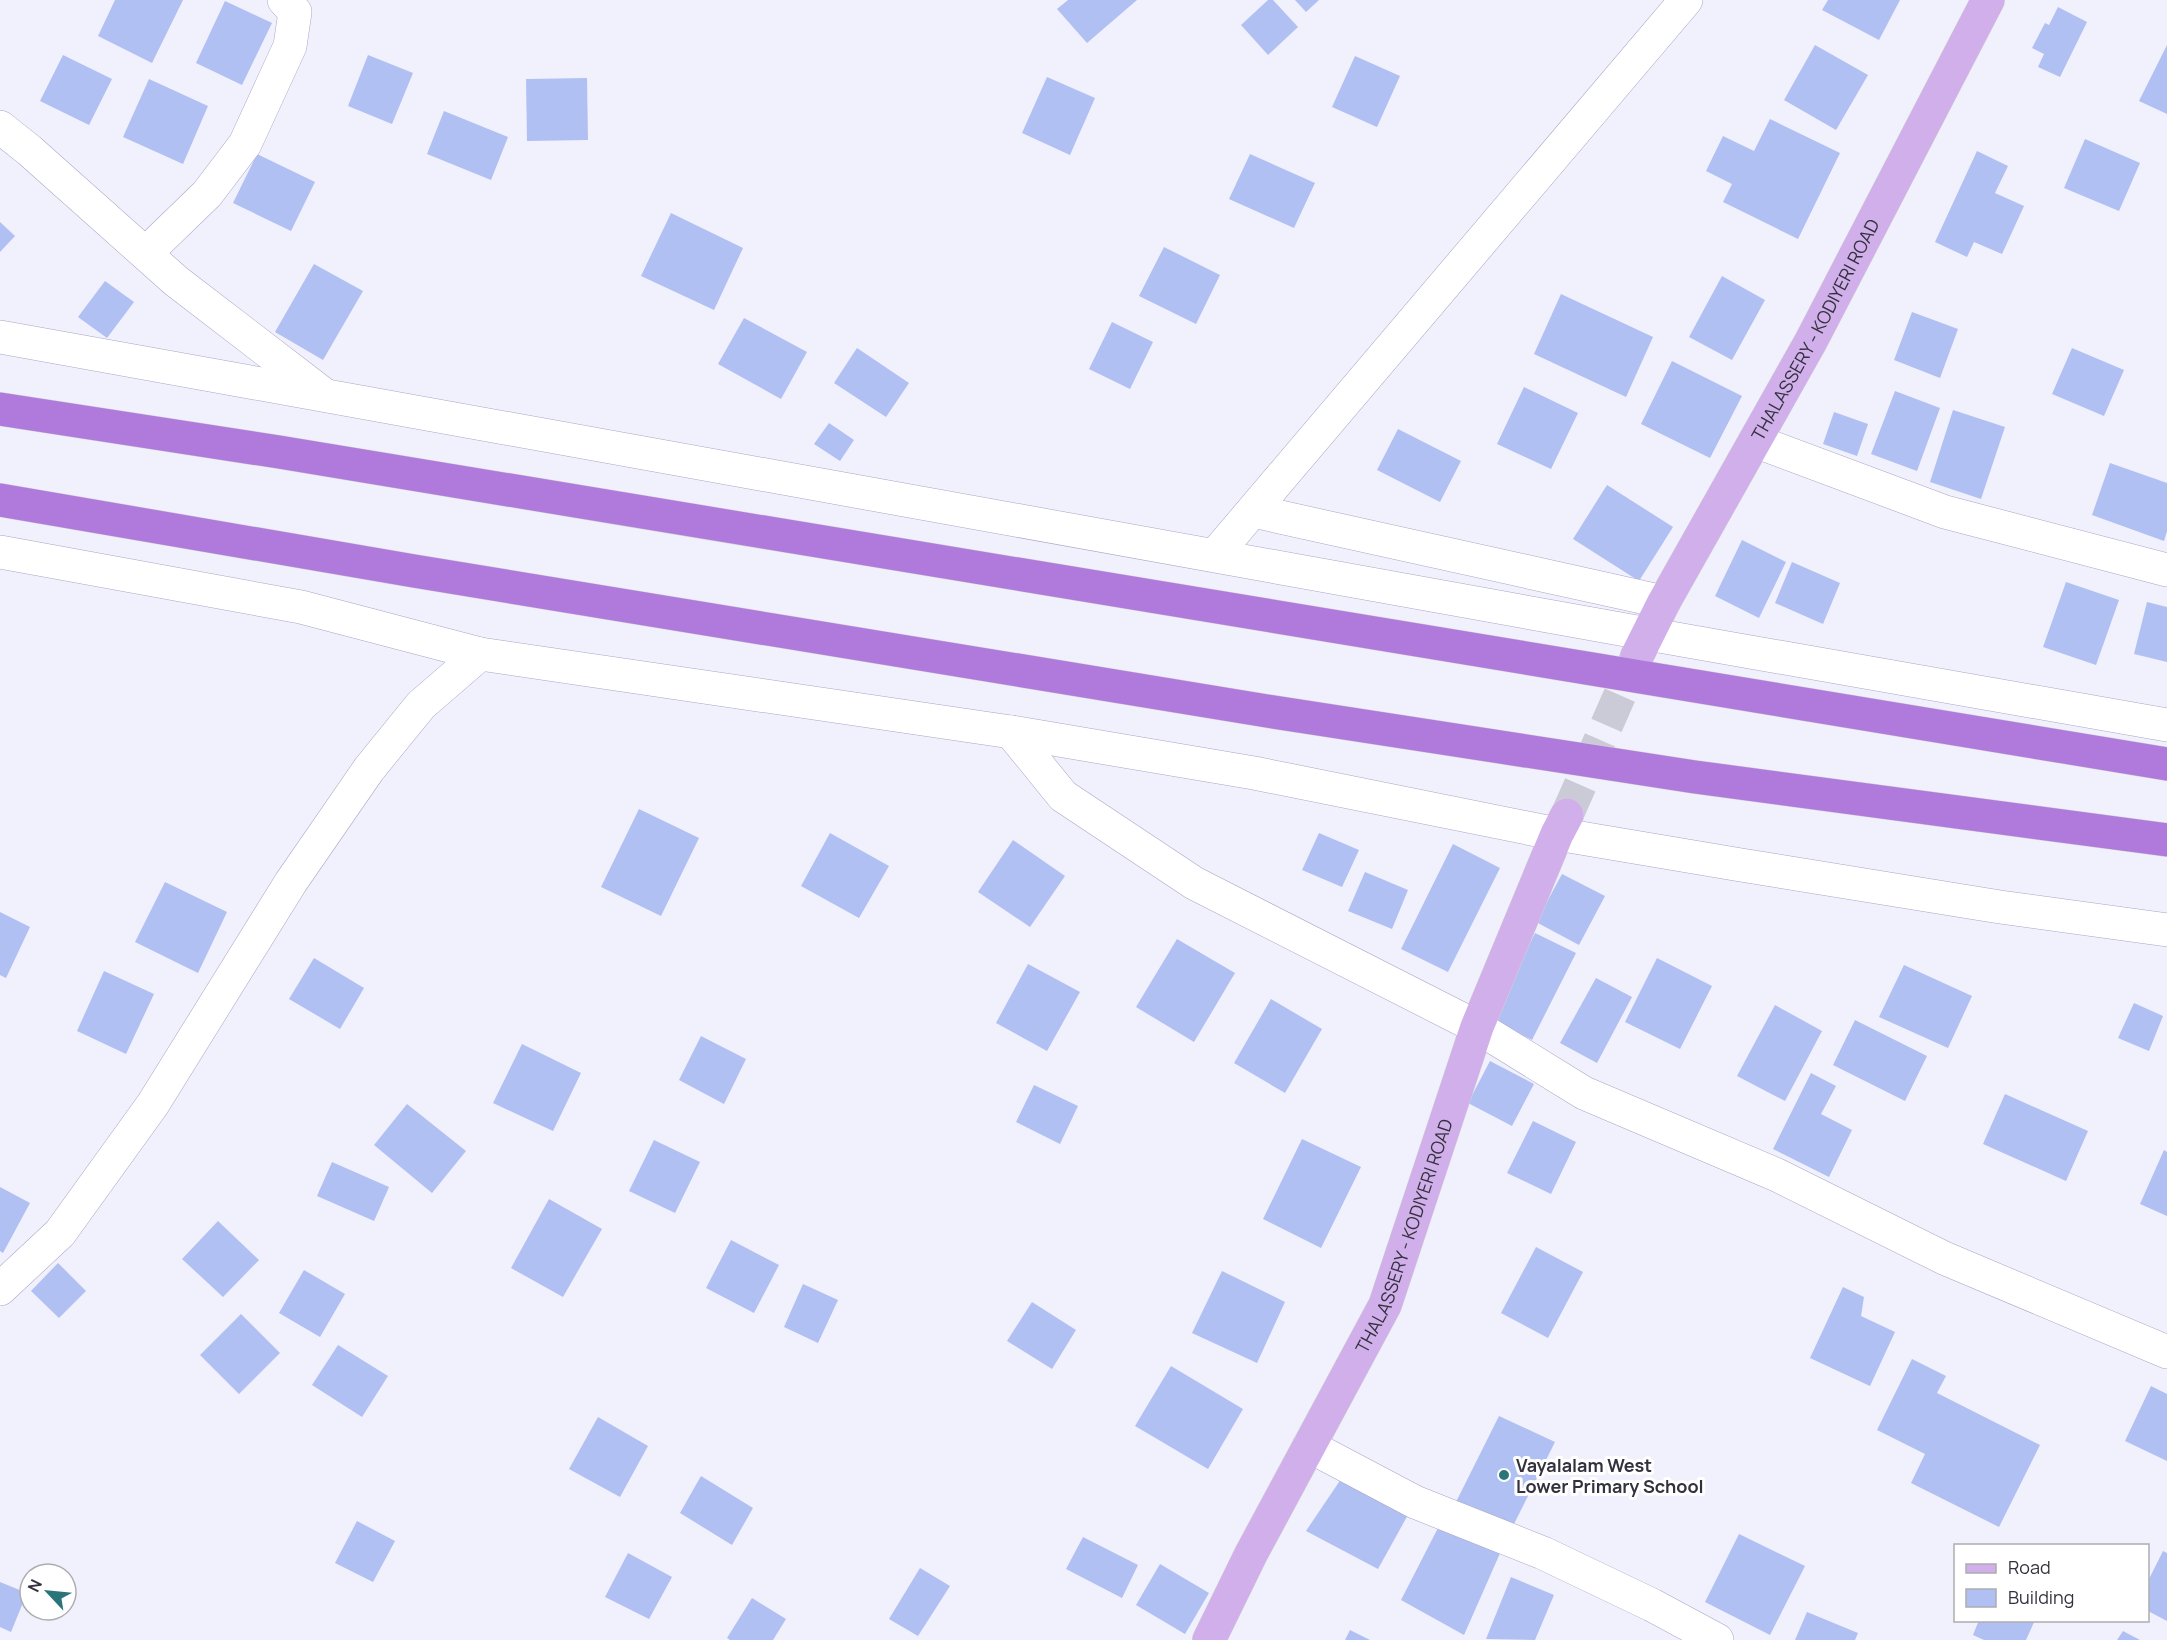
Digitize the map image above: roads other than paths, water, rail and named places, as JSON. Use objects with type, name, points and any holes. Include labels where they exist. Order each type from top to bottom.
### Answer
[{"type":"highway","points":[[0,409],[279,452],[2167,764]]},
{"type":"highway","points":[[0,500],[414,571],[1266,711],[1695,777],[2167,840]]},
{"type":"main road","name":"THALASSERY - KODIYERI ROAD","points":[[1643,645],[1664,602],[1812,341],[1988,0]]},
{"type":"main road","name":"THALASSERY - KODIYERI ROAD","points":[[1209,1640],[1251,1554],[1385,1305],[1477,1027],[1562,825]]},
{"type":"street","points":[[146,254],[207,194],[245,144],[290,46],[295,12],[284,0]]},
{"type":"street","points":[[1215,555],[1686,0]]},
{"type":"street","points":[[0,127],[176,281],[327,396]]},
{"type":"street","points":[[0,337],[1215,555],[1643,645],[2167,725]]},
{"type":"street","points":[[1755,441],[1945,512],[2167,570]]},
{"type":"street","points":[[1253,511],[1664,602]]},
{"type":"street","points":[[0,552],[301,607],[480,654],[1011,732],[1562,825],[1988,905],[2167,930]]},
{"type":"street","points":[[0,1289],[60,1233],[153,1104],[291,882],[369,769],[421,705],[480,654]]},
{"type":"street","points":[[1011,732],[1063,796],[1194,883],[1477,1027],[1584,1093],[1777,1174],[1944,1258],[2167,1352]]},
{"type":"street","points":[[1309,1446],[1415,1502],[1543,1553],[1652,1605],[1717,1640]]},
{"type":"tunnel","points":[[1567,815],[1637,656]]},
{"type":"place","name":"Vayalalam West Lower Primary School","points":[[1504,1475]]}]
